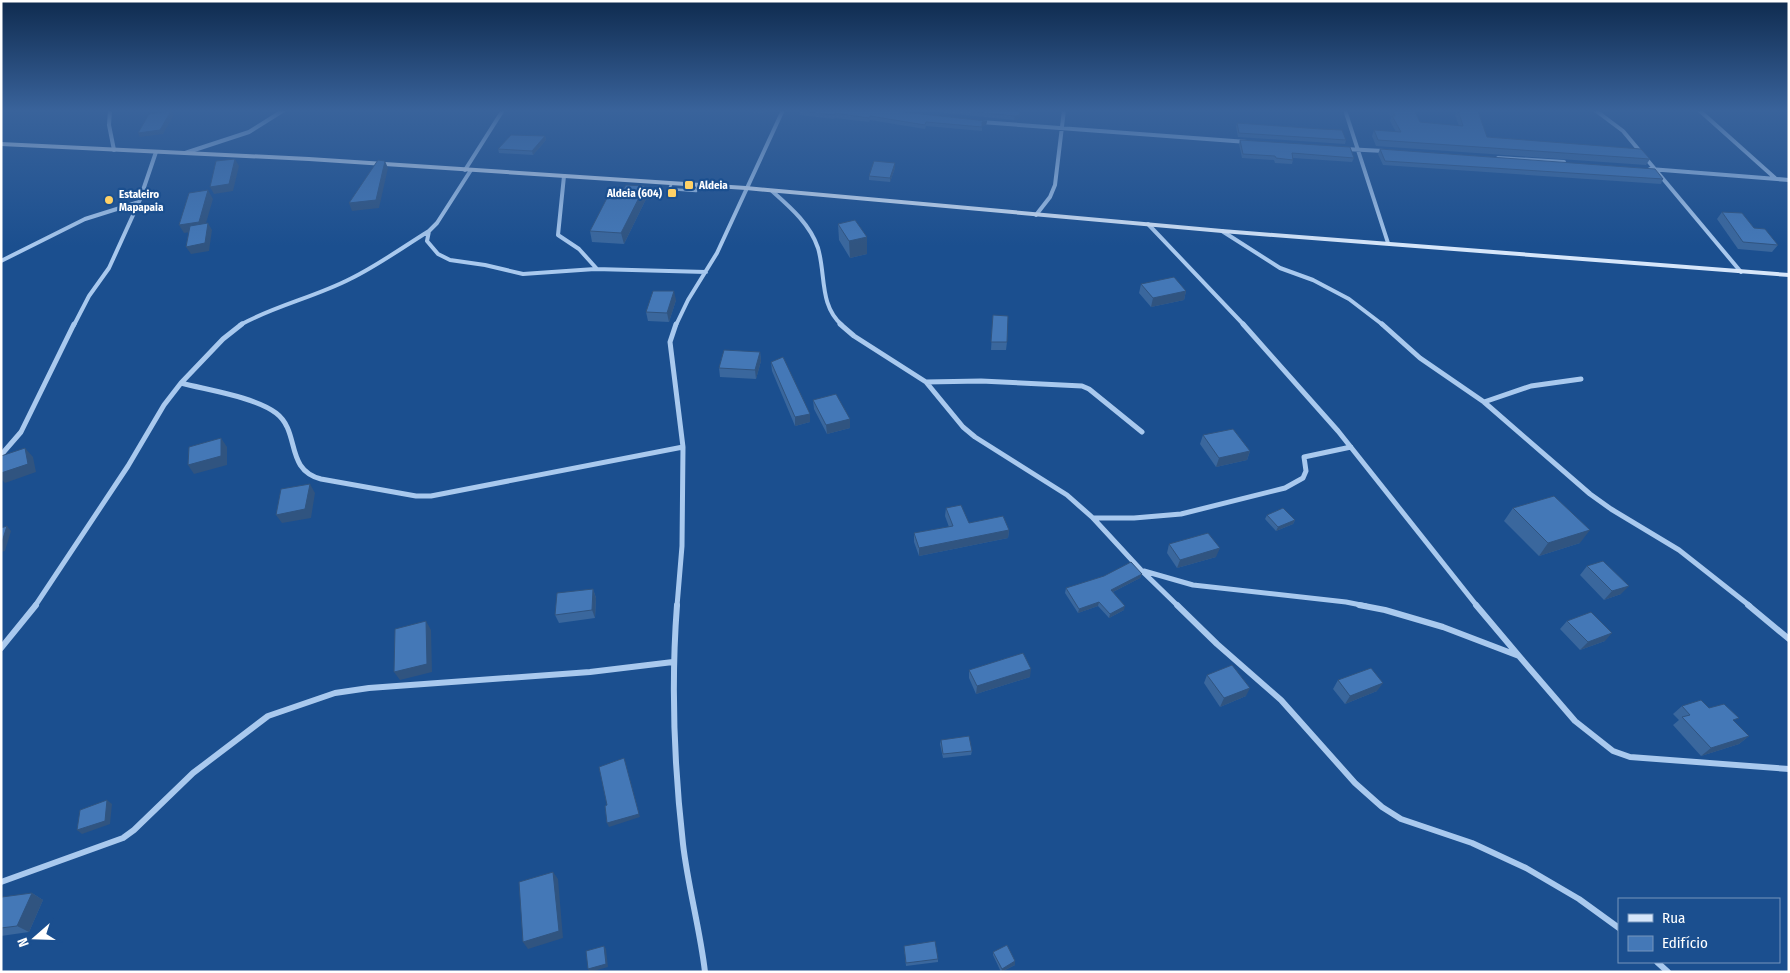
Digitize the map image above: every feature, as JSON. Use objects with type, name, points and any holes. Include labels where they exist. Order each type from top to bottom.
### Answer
[{"type":"street","points":[[1,455],[21,432],[52,366],[89,296],[109,268],[139,202],[155,155]]},
{"type":"street","points":[[224,155],[746,188],[1222,231],[1789,275]]},
{"type":"street","points":[[1,648],[43,594],[128,466],[164,405],[181,383],[237,327],[251,319],[329,290],[429,231],[437,223],[477,155]]},
{"type":"street","points":[[705,972],[683,846],[677,779],[673,662],[682,546],[683,447],[670,342],[680,315],[706,272],[761,155]]},
{"type":"street","points":[[1036,215],[1050,197],[1055,185],[1058,155]]},
{"type":"street","points":[[1361,155],[1388,243]]},
{"type":"street","points":[[1644,155],[1741,272]]},
{"type":"street","points":[[1750,155],[1776,179]]},
{"type":"street","points":[[1491,157],[1568,163]]},
{"type":"street","points":[[1645,169],[1789,180]]},
{"type":"street","points":[[564,176],[558,235],[562,240],[577,247],[588,262],[597,270]]},
{"type":"street","points":[[772,191],[798,214],[818,248],[823,269],[826,302],[837,321],[854,336],[926,382],[963,427],[975,437],[1068,495],[1217,644],[1281,700],[1355,783],[1382,807],[1401,819],[1472,843],[1526,868],[1579,899],[1618,927]]},
{"type":"street","points":[[1,261],[85,219],[139,202]]},
{"type":"street","points":[[1148,224],[1265,347],[1351,447],[1456,578],[1479,610],[1575,721],[1592,736],[1614,751],[1630,757],[1789,769]]},
{"type":"street","points":[[429,231],[427,241],[432,250],[450,262],[478,263],[523,274],[597,270],[706,272]]},
{"type":"street","points":[[1222,231],[1280,268],[1313,280],[1349,299],[1375,318],[1420,358],[1484,402],[1590,494],[1611,509],[1679,550],[1731,590],[1789,639]]},
{"type":"street","points":[[1484,402],[1503,393],[1521,388],[1581,379]]},
{"type":"street","points":[[926,382],[981,381],[1082,386],[1089,389],[1142,432]]},
{"type":"street","points":[[181,383],[256,404],[276,413],[285,423],[300,462],[307,474],[321,479],[416,496],[431,496],[683,447]]},
{"type":"street","points":[[1093,518],[1134,518],[1181,514],[1285,488],[1303,478],[1306,471],[1304,457],[1351,447]]},
{"type":"street","points":[[1141,570],[1193,585],[1346,602],[1385,610],[1443,627],[1519,656]]},
{"type":"street","points":[[1,882],[123,838],[134,830],[193,773],[268,716],[294,706],[335,693],[369,688],[571,674],[673,662]]},
{"type":"street","points":[[1658,963],[1668,972]]},
{"type":"building","points":[[1266,155],[1292,155],[1293,160],[1276,158],[1275,156]]},
{"type":"building","points":[[1322,155],[1353,155],[1354,158]]},
{"type":"building","points":[[1383,155],[1468,155],[1655,169],[1663,179],[1385,161]]},
{"type":"building","points":[[1599,155],[1647,155],[1650,159]]},
{"type":"building","points":[[235,159],[229,184],[210,187],[216,161]]},
{"type":"building","points":[[378,160],[385,161],[376,200],[349,203]]},
{"type":"building","points":[[874,161],[895,163],[890,178],[869,176]]},
{"type":"building","points":[[626,185],[645,186],[621,233],[590,231],[607,198],[617,199]]},
{"type":"building","points":[[208,190],[199,222],[179,225],[189,193]]},
{"type":"building","points":[[1722,212],[1742,213],[1754,228],[1765,229],[1778,245],[1743,242]]},
{"type":"building","points":[[855,220],[867,237],[849,241],[838,224]]},
{"type":"building","points":[[208,223],[205,243],[186,247],[190,226]]},
{"type":"building","points":[[1174,277],[1186,291],[1153,298],[1141,284]]},
{"type":"building","points":[[653,291],[674,291],[667,313],[646,312]]},
{"type":"building","points":[[993,315],[1008,316],[1007,342],[991,342]]},
{"type":"building","points":[[724,350],[760,352],[755,370],[719,368]]},
{"type":"building","points":[[783,357],[810,414],[795,417],[771,362]]},
{"type":"building","points":[[836,394],[850,419],[826,425],[813,400]]},
{"type":"building","points":[[1233,429],[1250,451],[1219,458],[1203,435]]},
{"type":"building","points":[[221,438],[221,456],[188,465],[189,447]]},
{"type":"building","points":[[25,448],[28,464],[1,473],[1,456]]},
{"type":"building","points":[[310,484],[305,509],[276,515],[281,489]]},
{"type":"building","points":[[1554,496],[1590,530],[1548,543],[1513,508]]},
{"type":"building","points":[[961,505],[969,523],[1003,516],[1009,530],[919,548],[914,533],[953,526],[946,508]]},
{"type":"building","points":[[1283,508],[1295,520],[1278,527],[1267,515]]},
{"type":"building","points":[[7,526],[1,545],[1,528]]},
{"type":"building","points":[[1208,533],[1220,548],[1180,560],[1169,544]]},
{"type":"building","points":[[1603,561],[1629,586],[1612,591],[1587,566]]},
{"type":"building","points":[[1131,562],[1142,574],[1111,590],[1125,606],[1110,614],[1099,602],[1079,609],[1066,588],[1104,576]]},
{"type":"building","points":[[593,589],[592,610],[555,615],[557,593]]},
{"type":"building","points":[[1591,612],[1612,633],[1588,642],[1567,621]]},
{"type":"building","points":[[426,621],[427,664],[394,672],[395,629]]},
{"type":"building","points":[[1023,653],[1031,669],[977,686],[969,670]]},
{"type":"building","points":[[1232,665],[1250,688],[1224,698],[1207,675]]},
{"type":"building","points":[[1371,668],[1383,683],[1350,696],[1338,680]]},
{"type":"building","points":[[1701,700],[1709,708],[1724,704],[1739,718],[1733,720],[1749,736],[1711,748],[1682,717],[1690,715],[1682,706]]},
{"type":"building","points":[[969,736],[972,751],[943,754],[941,740]]},
{"type":"building","points":[[624,758],[639,814],[607,823],[605,806],[607,805],[599,767]]},
{"type":"building","points":[[107,800],[105,821],[77,830],[80,810]]},
{"type":"building","points":[[553,872],[559,931],[523,942],[519,882]]},
{"type":"building","points":[[32,893],[17,926],[1,928],[2,897]]},
{"type":"building","points":[[935,941],[938,959],[906,963],[904,946]]},
{"type":"building","points":[[1007,945],[1015,961],[1002,969],[993,952]]},
{"type":"building","points":[[604,946],[606,964],[588,969],[586,951]]},
{"type":"place","name":"Aldeia","points":[[689,185]]},
{"type":"place","name":"Aldeia (604)","points":[[672,193]]},
{"type":"place","name":"Estaleiro Mapapaia","points":[[109,200]]}]
